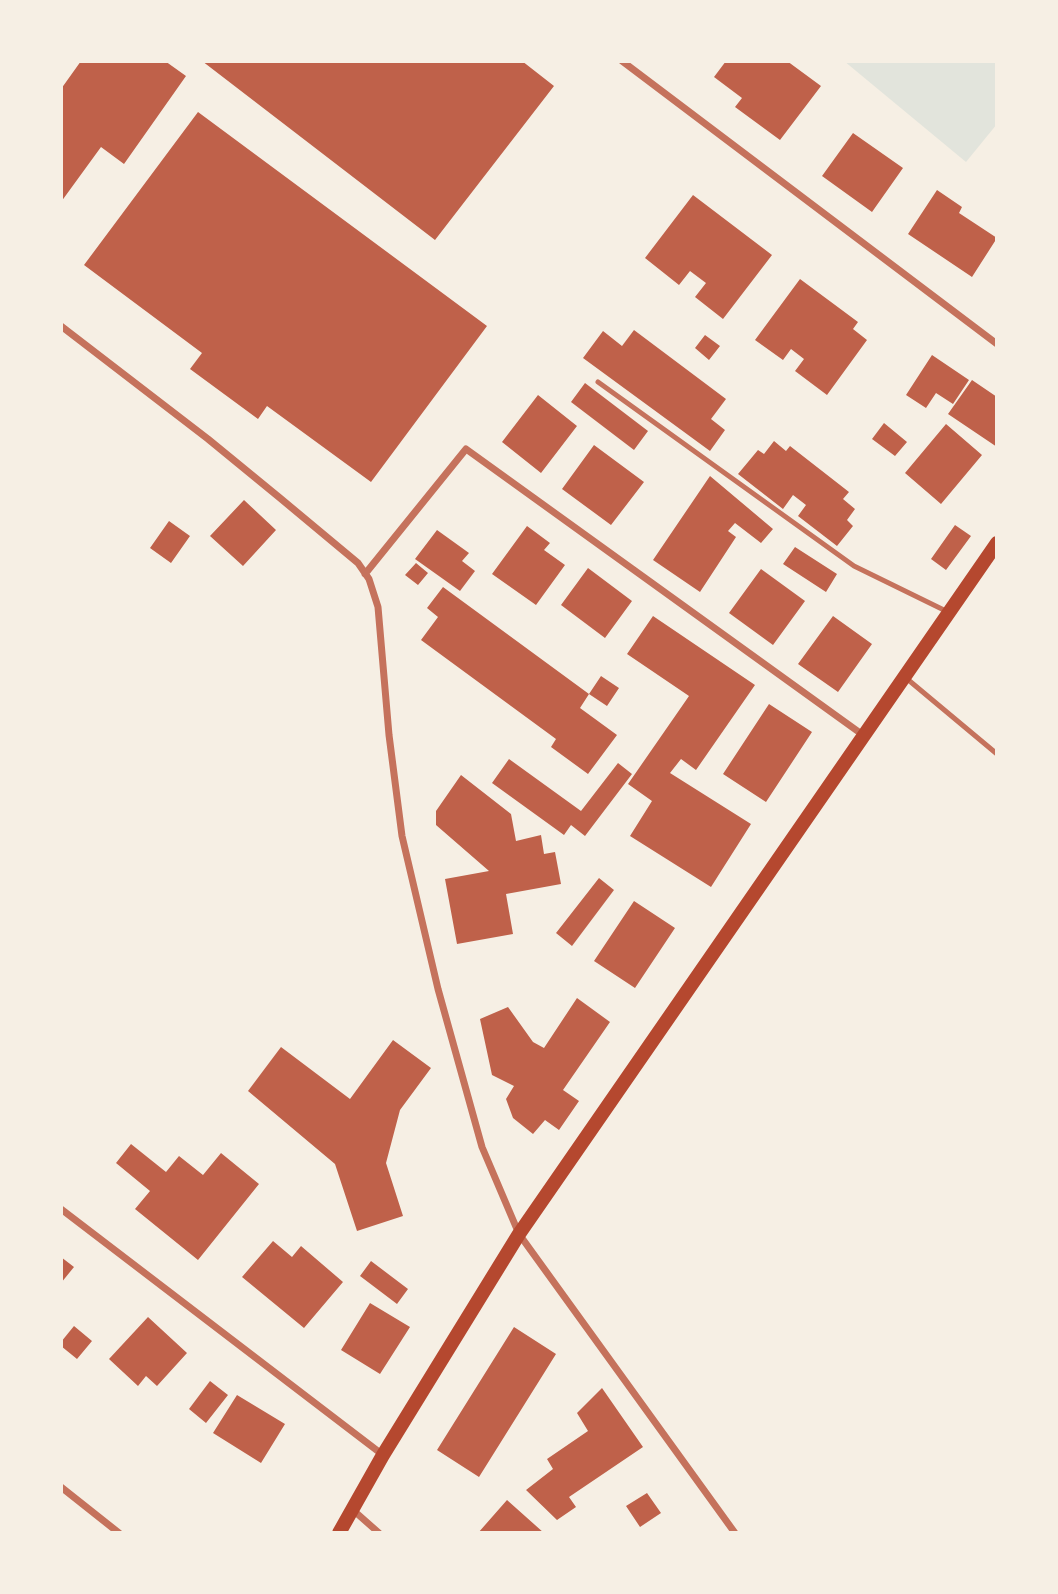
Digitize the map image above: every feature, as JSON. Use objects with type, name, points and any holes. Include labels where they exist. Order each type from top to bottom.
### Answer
[{"type":"main road","points":[[339,1533],[383,1455],[519,1234],[997,543]]},
{"type":"street","points":[[622,61],[997,344]]},
{"type":"street","points":[[61,326],[218,447],[358,563],[365,574],[378,607],[389,735],[402,836],[438,989],[482,1147],[519,1234],[735,1533]]},
{"type":"street","points":[[365,574],[466,449],[863,735]]},
{"type":"street","points":[[61,1209],[383,1455]]},
{"type":"street","points":[[61,1487],[119,1533]]},
{"type":"street","points":[[352,1510],[379,1533]]},
{"type":"lane","points":[[598,382],[854,566],[948,612]]},
{"type":"lane","points":[[904,676],[997,754]]},
{"type":"shaded area","points":[[844,61],[997,61],[997,124],[966,162]]},
{"type":"building","points":[[81,61],[165,61],[186,76],[124,164],[101,147],[61,202],[61,89]]},
{"type":"building","points":[[202,61],[522,61],[554,86],[435,240]]},
{"type":"building","points":[[726,61],[787,61],[821,86],[780,140],[735,107],[742,98],[714,77]]},
{"type":"building","points":[[198,112],[487,326],[371,482],[267,406],[258,419],[190,369],[202,353],[84,265]]},
{"type":"building","points":[[853,133],[903,168],[872,212],[822,176]]},
{"type":"building","points":[[937,190],[962,207],[959,213],[997,238],[972,277],[908,234]]},
{"type":"building","points":[[693,195],[772,255],[723,319],[695,297],[706,283],[690,271],[679,285],[645,258]]},
{"type":"building","points":[[800,279],[858,322],[853,329],[867,340],[827,395],[795,371],[804,359],[791,349],[783,360],[755,340]]},
{"type":"building","points":[[634,330],[726,399],[711,419],[725,430],[710,451],[583,358],[603,331],[622,346]]},
{"type":"building","points":[[705,335],[720,346],[709,360],[695,348]]},
{"type":"building","points":[[932,355],[969,380],[953,404],[936,393],[926,408],[906,395]]},
{"type":"building","points":[[972,380],[997,397],[997,447],[948,414]]},
{"type":"building","points":[[585,383],[648,431],[634,450],[571,402]]},
{"type":"building","points":[[538,395],[577,426],[541,473],[502,442]]},
{"type":"building","points":[[884,423],[907,442],[895,456],[872,439]]},
{"type":"building","points":[[946,424],[982,455],[941,504],[905,473]]},
{"type":"building","points":[[774,441],[786,451],[790,446],[849,492],[843,499],[855,509],[847,520],[853,526],[837,546],[798,516],[806,505],[793,495],[783,509],[738,474],[758,450],[764,454]]},
{"type":"building","points":[[594,445],[644,482],[611,525],[562,489]]},
{"type":"building","points":[[710,476],[773,529],[761,543],[735,523],[728,531],[736,537],[700,592],[653,560]]},
{"type":"building","points":[[244,500],[276,530],[243,566],[210,536]]},
{"type":"building","points":[[169,521],[190,536],[171,563],[150,548]]},
{"type":"building","points":[[955,525],[971,536],[946,570],[931,559]]},
{"type":"building","points":[[527,526],[550,543],[544,550],[565,565],[536,605],[492,574]]},
{"type":"building","points":[[437,530],[469,553],[462,561],[475,571],[460,591],[415,559]]},
{"type":"building","points":[[795,547],[837,574],[826,592],[783,564]]},
{"type":"building","points":[[416,563],[428,573],[418,585],[405,575]]},
{"type":"building","points":[[588,568],[632,601],[605,638],[561,605]]},
{"type":"building","points":[[761,569],[805,601],[773,645],[729,613]]},
{"type":"building","points":[[443,587],[589,694],[580,708],[617,735],[588,774],[551,747],[556,739],[421,640],[438,617],[427,608]]},
{"type":"building","points":[[653,616],[755,685],[696,770],[681,759],[670,773],[751,824],[711,887],[630,836],[652,801],[628,784],[689,696],[627,654]]},
{"type":"building","points":[[833,616],[872,644],[838,692],[798,664]]},
{"type":"building","points":[[601,676],[619,688],[607,706],[589,694]]},
{"type":"building","points":[[769,704],[812,732],[766,802],[723,774]]},
{"type":"building","points":[[509,759],[581,811],[618,763],[632,774],[585,836],[571,825],[564,835],[492,783]]},
{"type":"building","points":[[461,775],[511,814],[516,841],[541,835],[544,854],[555,852],[561,884],[506,894],[513,934],[457,944],[445,879],[489,871],[436,825],[436,811]]},
{"type":"building","points":[[599,878],[614,890],[572,946],[556,933]]},
{"type":"building","points":[[634,901],[675,928],[635,988],[594,961]]},
{"type":"building","points":[[577,998],[610,1022],[563,1090],[579,1101],[559,1130],[545,1120],[533,1134],[513,1118],[506,1099],[514,1086],[492,1075],[480,1019],[508,1007],[533,1042],[544,1048]]},
{"type":"building","points":[[393,1040],[431,1068],[400,1110],[386,1163],[403,1216],[357,1231],[335,1164],[248,1091],[281,1047],[350,1099]]},
{"type":"building","points":[[131,1144],[166,1172],[179,1156],[203,1175],[221,1153],[259,1184],[198,1260],[135,1209],[150,1191],[116,1163]]},
{"type":"building","points":[[273,1241],[292,1257],[301,1246],[343,1282],[304,1328],[242,1277]]},
{"type":"building","points":[[61,1257],[74,1267],[61,1283]]},
{"type":"building","points":[[371,1261],[408,1289],[397,1304],[360,1276]]},
{"type":"building","points":[[370,1303],[410,1327],[380,1374],[341,1350]]},
{"type":"building","points":[[148,1317],[187,1353],[157,1386],[146,1376],[138,1386],[109,1359]]},
{"type":"building","points":[[74,1326],[92,1341],[77,1359],[61,1346],[61,1342]]},
{"type":"building","points":[[514,1327],[556,1354],[479,1477],[437,1450]]},
{"type":"building","points":[[210,1381],[228,1395],[206,1423],[189,1409]]},
{"type":"building","points":[[602,1388],[643,1447],[569,1497],[576,1507],[557,1520],[526,1490],[553,1469],[547,1459],[588,1431],[577,1413]]},
{"type":"building","points":[[237,1395],[285,1424],[261,1463],[213,1433]]},
{"type":"building","points":[[647,1493],[661,1513],[640,1527],[626,1506]]},
{"type":"building","points":[[507,1500],[544,1533],[478,1533]]}]
